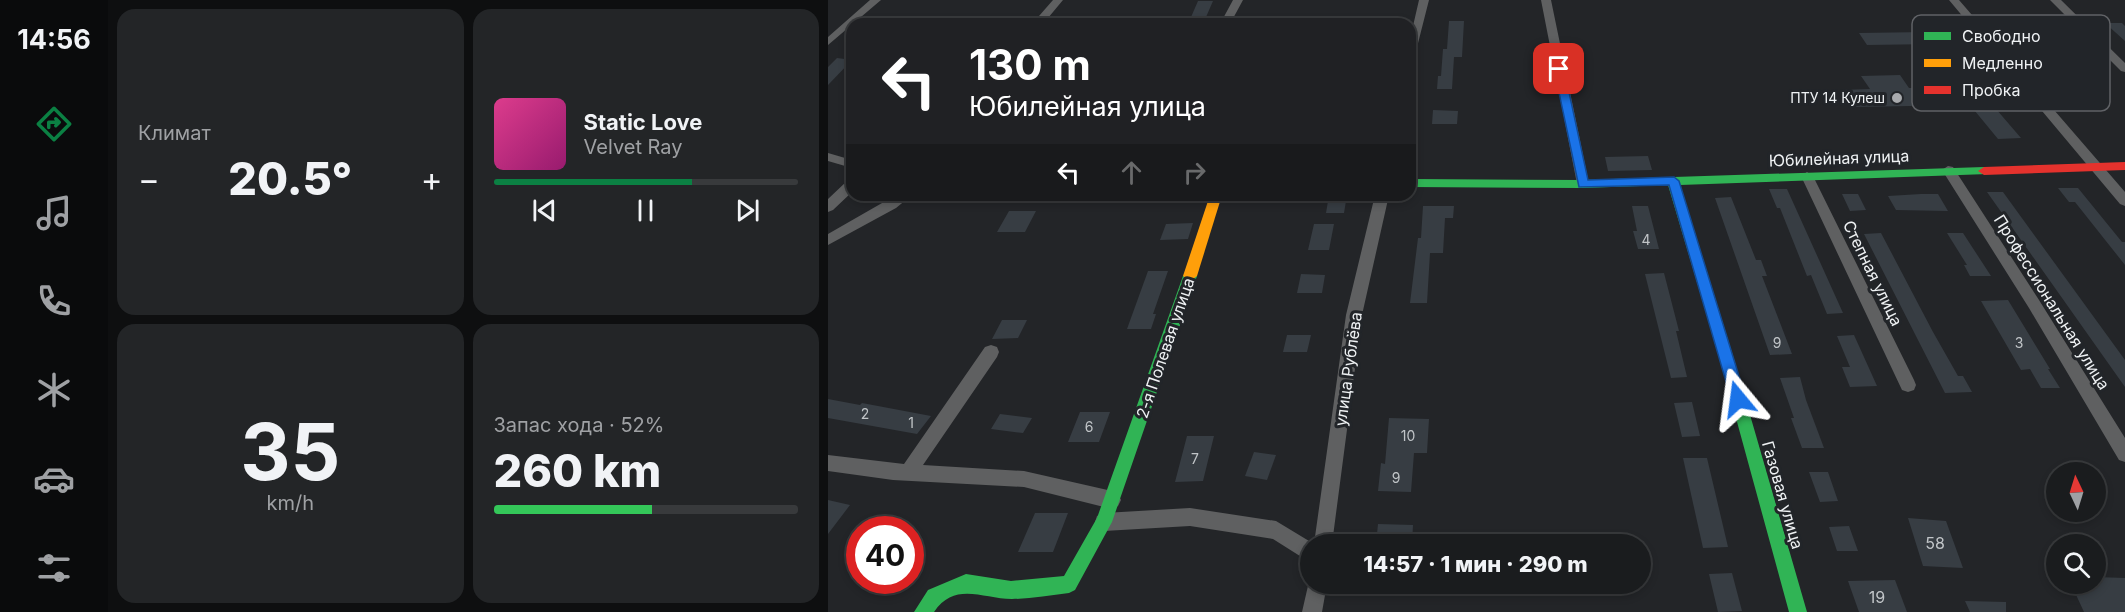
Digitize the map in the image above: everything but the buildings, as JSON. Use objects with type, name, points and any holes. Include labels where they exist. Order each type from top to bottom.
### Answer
[{"type":"street","points":[[855,18],[876,0]]},
{"type":"street","points":[[1042,18],[1058,0]]},
{"type":"street","points":[[1228,18],[1238,0]]},
{"type":"street","points":[[1416,37],[1424,0]]},
{"type":"street","points":[[1416,183],[1583,184],[1546,0]]},
{"type":"street","points":[[1954,0],[1967,15]]},
{"type":"street","points":[[2055,0],[2070,15]]},
{"type":"street","points":[[828,42],[846,26]]},
{"type":"street","points":[[2110,54],[2125,69]]},
{"type":"street","points":[[2049,111],[2125,201]]},
{"type":"street","points":[[828,157],[846,162]]},
{"type":"street","name":"Юбилейная улица","points":[[1583,184],[1948,170],[2125,166]]},
{"type":"street","name":"Профессиональная улица","points":[[1948,170],[2034,304],[2125,454]]},
{"type":"street","name":"Степная улица","points":[[1807,176],[1908,385]]},
{"type":"street","name":"Газовая улица","points":[[1674,181],[1798,612]]},
{"type":"street","points":[[828,207],[846,190]]},
{"type":"street","points":[[828,240],[894,201]]},
{"type":"street","name":"2-я Полевая улица","points":[[923,612],[934,596],[966,584],[1011,590],[1069,584],[1104,522],[1186,289],[1214,201]]},
{"type":"street","name":"улица Рублёва","points":[[1324,534],[1354,315],[1382,201]]},
{"type":"street","points":[[908,473],[991,352]]},
{"type":"street","points":[[828,463],[908,473],[1024,478],[1112,500]]},
{"type":"street","points":[[1104,522],[1190,517],[1276,530],[1300,546]]},
{"type":"street","points":[[1312,612],[1315,594]]},
{"type":"traffic: fast","points":[[1416,183],[1583,184],[1984,171]]},
{"type":"traffic: fast","points":[[1673,181],[1726,356],[1798,612]]},
{"type":"traffic: fast","points":[[923,612],[934,596],[966,583],[1011,590],[1069,584],[1104,522],[1190,276]]},
{"type":"traffic: slow","points":[[1190,276],[1214,201]]},
{"type":"traffic: jam","points":[[1984,171],[2125,166]]},
{"type":"place","name":"ПТУ 14 Кулеш","points":[[1897,98]]},
{"type":"route","points":[[1559,69],[1583,184],[1674,181],[1738,399]]}]
